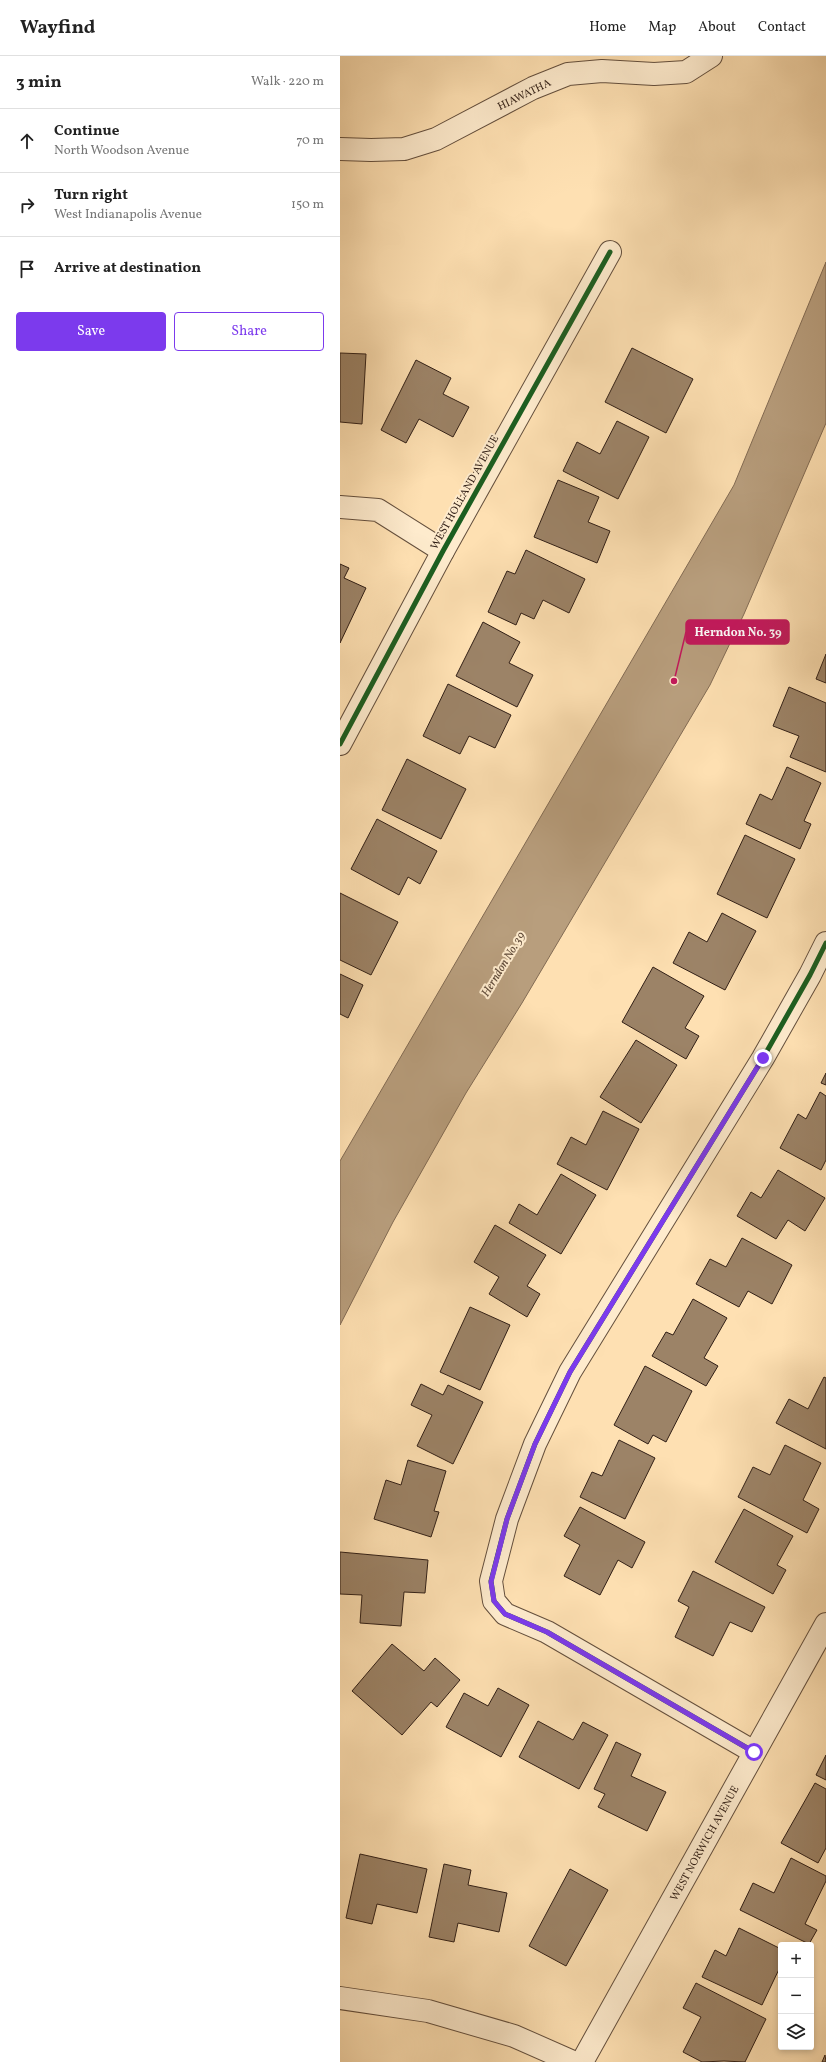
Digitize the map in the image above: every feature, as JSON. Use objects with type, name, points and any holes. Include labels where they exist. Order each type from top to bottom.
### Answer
[{"type":"street","name":"HIAWATHA","points":[[340,149],[404,149],[436,139],[532,88],[568,74],[602,71],[654,74],[686,72],[712,56]]},
{"type":"street","name":"WEST HOLLAND AVENUE","points":[[340,744],[443,551],[610,252]]},
{"type":"street","points":[[340,508],[378,510],[443,551]]},
{"type":"street","points":[[754,1752],[547,1632],[505,1614],[494,1601],[491,1582],[507,1519],[538,1437],[570,1372],[763,1058],[810,975],[826,943]]},
{"type":"street","name":"WEST NORWICH AVENUE","points":[[582,2062],[826,1624]]},
{"type":"street","points":[[340,1998],[428,2011],[514,2036],[573,2062]]},
{"type":"water","points":[[826,262],[826,423],[744,614],[710,685],[522,1003],[466,1093],[393,1222],[340,1325],[340,1161],[734,485]]},
{"type":"building","points":[[632,348],[693,379],[666,433],[605,402]]},
{"type":"building","points":[[340,353],[366,354],[362,424],[340,422]]},
{"type":"building","points":[[416,360],[451,378],[443,394],[469,407],[453,437],[419,419],[406,443],[381,430]]},
{"type":"building","points":[[617,421],[649,437],[618,499],[563,471],[577,442],[600,454]]},
{"type":"building","points":[[558,480],[599,497],[588,522],[610,531],[597,563],[534,537]]},
{"type":"building","points":[[526,550],[585,579],[569,613],[543,600],[534,619],[521,613],[516,625],[488,612],[507,571],[515,574]]},
{"type":"building","points":[[340,564],[349,568],[344,578],[366,588],[340,643]]},
{"type":"building","points":[[483,622],[520,642],[509,663],[533,675],[517,707],[456,676]]},
{"type":"building","points":[[826,654],[826,683],[816,679]]},
{"type":"building","points":[[448,684],[511,715],[495,748],[469,736],[460,754],[423,736]]},
{"type":"building","points":[[789,687],[826,703],[826,772],[790,757],[799,736],[773,726]]},
{"type":"building","points":[[407,759],[466,789],[441,839],[382,810]]},
{"type":"building","points":[[787,767],[821,783],[804,821],[811,824],[800,849],[746,824],[760,794],[772,800]]},
{"type":"building","points":[[377,819],[437,851],[420,884],[408,877],[399,895],[351,869]]},
{"type":"building","points":[[745,835],[795,859],[767,918],[717,894]]},
{"type":"building","points":[[340,893],[398,922],[371,975],[340,960]]},
{"type":"building","points":[[722,913],[756,931],[725,990],[673,963],[689,932],[707,942]]},
{"type":"building","points":[[653,967],[704,996],[685,1028],[699,1036],[686,1059],[622,1022]]},
{"type":"building","points":[[340,974],[363,985],[348,1018],[340,1014]]},
{"type":"building","points":[[636,1040],[677,1065],[641,1123],[600,1097]]},
{"type":"building","points":[[826,1073],[826,1085],[821,1083]]},
{"type":"building","points":[[820,1092],[826,1096],[826,1160],[821,1170],[780,1148],[798,1114],[806,1119]]},
{"type":"building","points":[[603,1111],[639,1129],[607,1190],[557,1164],[571,1137],[586,1145]]},
{"type":"building","points":[[778,1170],[825,1198],[805,1231],[788,1220],[776,1239],[737,1216],[751,1192],[761,1198]]},
{"type":"building","points":[[561,1174],[596,1195],[561,1254],[509,1223],[519,1204],[537,1215]]},
{"type":"building","points":[[495,1225],[546,1255],[527,1286],[540,1294],[527,1317],[489,1294],[499,1277],[474,1262]]},
{"type":"building","points":[[742,1238],[792,1265],[772,1304],[748,1291],[739,1307],[696,1284],[710,1259],[726,1267]]},
{"type":"building","points":[[693,1299],[727,1318],[704,1358],[718,1366],[706,1386],[652,1356],[666,1332],[673,1335]]},
{"type":"building","points":[[470,1307],[510,1325],[480,1390],[440,1372]]},
{"type":"building","points":[[645,1366],[692,1391],[666,1442],[653,1435],[648,1444],[614,1425]]},
{"type":"building","points":[[824,1377],[826,1378],[826,1449],[776,1423],[789,1399],[808,1409]]},
{"type":"building","points":[[421,1384],[443,1395],[448,1385],[483,1402],[453,1464],[417,1446],[432,1415],[411,1405]]},
{"type":"building","points":[[619,1440],[655,1458],[625,1519],[580,1497],[592,1472],[602,1476]]},
{"type":"building","points":[[785,1445],[821,1463],[803,1500],[819,1509],[807,1533],[738,1497],[753,1467],[770,1475]]},
{"type":"building","points":[[408,1460],[446,1471],[434,1511],[439,1512],[431,1537],[374,1519],[386,1480],[401,1485]]},
{"type":"building","points":[[580,1507],[645,1542],[632,1568],[618,1560],[600,1595],[564,1576],[580,1545],[564,1536]]},
{"type":"building","points":[[744,1509],[793,1536],[777,1565],[786,1570],[773,1594],[715,1562]]},
{"type":"building","points":[[340,1552],[428,1560],[425,1593],[404,1592],[401,1626],[360,1623],[362,1595],[340,1594]]},
{"type":"building","points":[[693,1571],[765,1607],[752,1632],[730,1622],[713,1656],[675,1637],[689,1607],[678,1601]]},
{"type":"building","points":[[392,1644],[424,1671],[435,1658],[460,1680],[437,1707],[431,1702],[402,1735],[352,1691]]},
{"type":"building","points":[[498,1688],[529,1705],[501,1757],[446,1727],[464,1693],[488,1706]]},
{"type":"building","points":[[538,1721],[573,1740],[583,1722],[608,1735],[579,1789],[519,1757]]},
{"type":"building","points":[[616,1742],[641,1754],[631,1776],[666,1792],[647,1831],[598,1807],[605,1794],[594,1789]]},
{"type":"building","points":[[826,1755],[826,1780],[816,1775]]},
{"type":"building","points":[[815,1783],[826,1789],[826,1848],[818,1863],[781,1843]]},
{"type":"building","points":[[360,1854],[427,1869],[417,1913],[377,1904],[372,1924],[346,1918]]},
{"type":"building","points":[[791,1858],[826,1876],[826,1881],[805,1924],[817,1930],[810,1942],[805,1942],[740,1910],[753,1883],[774,1893]]},
{"type":"building","points":[[444,1864],[471,1870],[468,1885],[507,1893],[499,1932],[458,1923],[454,1942],[429,1937]]},
{"type":"building","points":[[570,1869],[608,1890],[566,1966],[529,1946]]},
{"type":"building","points":[[739,1928],[778,1948],[778,1971],[762,2005],[702,1977],[715,1950],[726,1956]]},
{"type":"building","points":[[696,1983],[766,2019],[745,2062],[702,2062],[683,2052],[701,2017],[683,2008]]},
{"type":"building","points":[[825,2055],[826,2062],[822,2062]]},
{"type":"cycle path","points":[[340,744],[443,551],[610,252]]},
{"type":"cycle path","points":[[754,1752],[547,1632],[505,1614],[494,1601],[491,1581],[507,1519],[535,1444],[570,1372],[763,1058],[810,975],[826,943]]},
{"type":"place","name":"Herndon No. 39","points":[[674,681]]},
{"type":"route","points":[[754,1752],[547,1632],[505,1614],[494,1601],[491,1582],[507,1519],[535,1444],[570,1372],[763,1058]]}]
